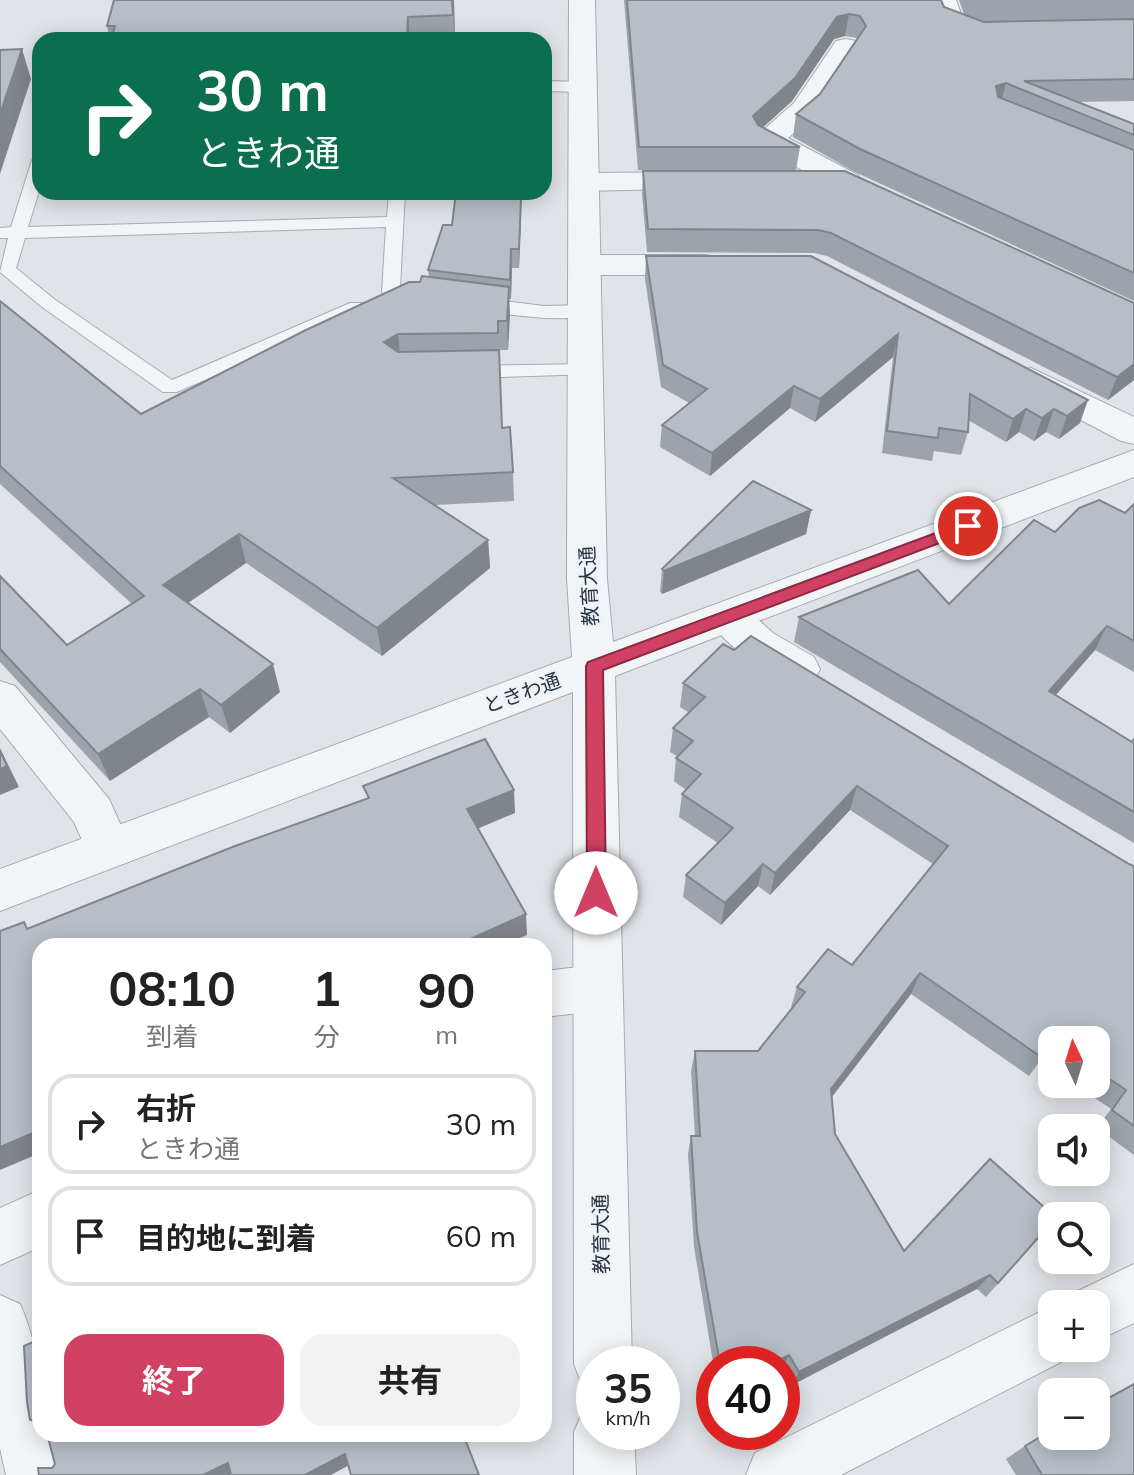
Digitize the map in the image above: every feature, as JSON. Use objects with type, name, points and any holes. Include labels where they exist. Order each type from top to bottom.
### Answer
[{"type":"street","name":"教育大通","points":[[582,0],[564,86],[584,182],[587,579],[594,666],[603,1346]]},
{"type":"street","points":[[943,0],[950,21],[980,34],[1011,33]]},
{"type":"street","points":[[784,181],[858,187],[768,139],[804,109],[846,47]]},
{"type":"street","points":[[584,182],[736,181]]},
{"type":"street","points":[[585,265],[737,265]]},
{"type":"street","points":[[1007,366],[1134,432]]},
{"type":"street","name":"ときわ通","points":[[0,890],[1134,463]]},
{"type":"street","points":[[728,617],[758,644],[838,693]]},
{"type":"street","points":[[0,698],[93,812],[108,848]]},
{"type":"street","points":[[552,993],[597,988]]},
{"type":"street","points":[[0,1237],[32,1222]]},
{"type":"street","points":[[1110,1305],[1134,1293]]},
{"type":"street","points":[[0,1324],[37,1475]]},
{"type":"street","points":[[777,1475],[1038,1342]]},
{"type":"street","points":[[604,1450],[605,1475]]},
{"type":"lane","points":[[32,179],[9,232],[3,270],[170,388],[391,292],[437,298]]},
{"type":"lane","points":[[391,292],[397,200]]},
{"type":"lane","points":[[9,232],[396,222]]},
{"type":"lane","points":[[468,302],[544,312],[585,311]]},
{"type":"lane","points":[[448,372],[586,370]]},
{"type":"building","points":[[114,0],[452,0],[453,15],[408,17],[407,32],[113,32],[115,26],[107,26]]},
{"type":"building","points":[[627,0],[941,0],[944,7],[984,22],[1134,19],[1134,79],[1024,81],[1134,124],[1134,135],[1006,83],[996,86],[998,97],[1134,150],[1134,273],[860,149],[796,114],[820,94],[866,26],[860,16],[849,14],[837,17],[795,78],[753,116],[758,125],[800,147],[639,147]]},
{"type":"building","points":[[22,49],[0,114],[0,50]]},
{"type":"building","points":[[643,171],[845,171],[1134,303],[1134,364],[1117,377],[831,233],[818,230],[648,229]]},
{"type":"building","points":[[455,200],[521,200],[519,249],[511,249],[510,280],[428,270],[443,225],[452,225]]},
{"type":"building","points":[[646,256],[811,256],[1088,400],[1067,416],[1054,409],[1042,418],[1026,409],[1013,419],[970,394],[968,432],[939,428],[938,438],[887,431],[898,334],[820,399],[794,386],[712,453],[662,425],[707,389],[663,365]]},
{"type":"building","points":[[422,276],[509,287],[507,321],[498,321],[498,333],[398,334],[384,342],[398,352],[499,350],[502,428],[510,427],[513,472],[393,478],[488,540],[377,628],[239,534],[163,585],[273,664],[221,705],[200,689],[98,754],[0,649],[0,576],[67,645],[144,596],[0,466],[0,301],[141,414],[306,330],[409,282],[420,282]]},
{"type":"building","points":[[753,481],[811,510],[664,571],[662,569]]},
{"type":"building","points":[[1099,500],[1125,513],[1134,504],[1134,641],[1107,626],[1049,691],[1132,742],[1134,739],[1134,812],[799,617],[918,570],[949,604],[1034,520],[1055,532],[1079,508]]},
{"type":"building","points":[[751,636],[1134,866],[1134,1126],[1112,1110],[1126,1090],[1110,1079],[1110,1026],[1038,1026],[1038,1055],[920,973],[831,1089],[835,1134],[904,1251],[990,1159],[1038,1202],[1038,1238],[998,1283],[990,1275],[800,1371],[800,1346],[717,1346],[697,1232],[691,1136],[700,1136],[695,1051],[758,1051],[805,992],[797,987],[828,949],[852,965],[948,846],[857,786],[775,873],[763,864],[725,903],[686,875],[733,828],[682,794],[701,774],[676,758],[693,741],[673,728],[705,697],[683,683],[723,644],[734,650]]},
{"type":"building","points":[[485,739],[514,790],[467,809],[526,914],[473,938],[32,938],[32,1133],[0,1147],[0,931],[24,922],[27,929],[235,846],[369,798],[363,786]]},
{"type":"building","points":[[0,751],[7,766],[0,769]]},
{"type":"building","points":[[32,1342],[32,1420],[27,1402],[24,1346]]},
{"type":"building","points":[[1134,1384],[1134,1475],[1042,1475],[1025,1446],[1038,1438],[1038,1450],[1110,1450],[1110,1397]]},
{"type":"building","points":[[49,1442],[466,1442],[479,1475],[351,1475],[345,1454],[305,1475],[231,1475],[228,1463],[203,1475],[39,1475],[38,1468],[52,1468],[55,1464]]},
{"type":"route","points":[[596,893],[594,666],[968,526]]}]
